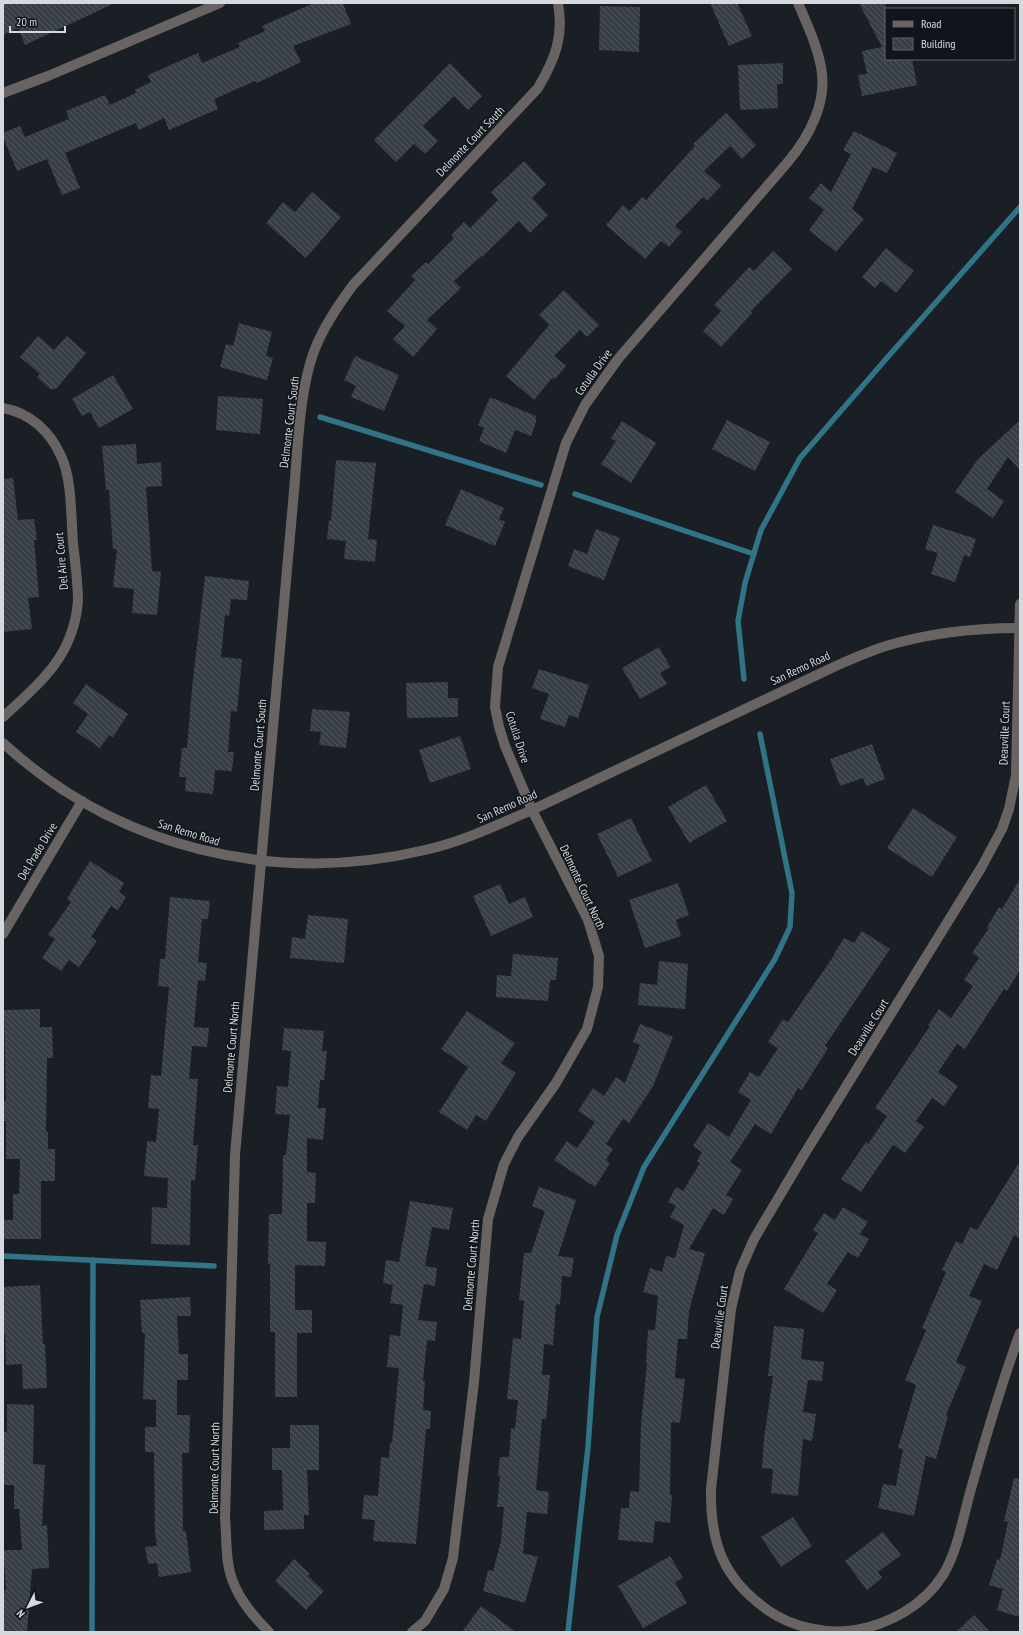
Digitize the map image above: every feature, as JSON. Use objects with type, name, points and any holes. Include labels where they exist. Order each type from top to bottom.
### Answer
[{"type":"street","points":[[3,93],[48,76],[220,3]]},
{"type":"street","name":"Delmonte Court South","points":[[261,861],[302,409],[313,355],[331,316],[365,270],[538,88],[555,55],[561,20],[558,3]]},
{"type":"street","name":"Cotulla Drive","points":[[532,810],[505,746],[499,727],[495,707],[496,688],[498,667],[566,443],[585,405],[614,364],[788,163],[806,138],[816,115],[820,100],[821,69],[811,34],[798,3]]},
{"type":"street","name":"Del Aire Court","points":[[3,408],[22,414],[35,422],[49,436],[62,457],[68,479],[78,600],[73,627],[60,657],[36,685],[3,717]]},
{"type":"street","name":"Deauville Court","points":[[1020,604],[1016,775],[1009,809],[1002,829],[981,868],[805,1153],[754,1239],[740,1271],[735,1287],[731,1309],[711,1489],[711,1510],[713,1533],[719,1552],[730,1573],[742,1589],[773,1614],[794,1623],[830,1631],[849,1631],[868,1628],[888,1621],[919,1601],[942,1575],[955,1547],[998,1396],[1020,1333]]},
{"type":"street","name":"San Remo Road","points":[[3,743],[37,771],[82,801],[118,820],[164,838],[230,857],[261,861],[335,864],[376,860],[427,850],[466,838],[532,810],[838,665],[886,646],[933,636],[981,629],[1020,628]]},
{"type":"street","name":"Del Prado Drive","points":[[3,934],[82,801]]},
{"type":"street","name":"Delmonte Court North","points":[[412,1632],[425,1621],[444,1589],[453,1558],[474,1382],[488,1219],[504,1164],[518,1137],[556,1083],[586,1029],[598,987],[599,956],[588,920],[532,810]]},
{"type":"street","name":"Delmonte Court North","points":[[261,861],[235,1155],[225,1518],[229,1564],[232,1579],[256,1619],[269,1632]]},
{"type":"building","points":[[3,3],[115,3],[25,45],[18,28],[3,35]]},
{"type":"building","points":[[314,3],[343,3],[351,24],[293,46],[301,62],[257,83],[255,81],[214,99],[218,109],[169,130],[164,118],[139,130],[136,123],[65,153],[80,188],[62,195],[47,159],[17,171],[3,137],[3,133],[20,126],[25,137],[69,119],[66,111],[105,95],[110,105],[136,93],[135,90],[151,82],[148,75],[198,53],[202,63],[240,47],[238,43],[265,31],[262,26]]},
{"type":"building","points":[[710,3],[737,3],[752,36],[729,46]]},
{"type":"building","points":[[859,3],[886,3],[885,60],[912,60],[917,85],[862,96],[858,75],[867,74],[862,51],[882,47]]},
{"type":"building","points":[[600,6],[640,7],[639,52],[599,50]]},
{"type":"building","points":[[450,63],[482,96],[468,110],[454,96],[423,126],[438,141],[425,154],[414,144],[396,162],[374,140]]},
{"type":"building","points":[[783,63],[783,84],[777,84],[778,108],[740,110],[738,65]]},
{"type":"building","points":[[726,113],[756,145],[742,159],[730,146],[704,171],[721,186],[707,201],[703,197],[675,226],[682,232],[669,247],[661,241],[645,259],[606,225],[623,205],[630,211],[642,197],[646,200],[695,146],[693,144]]},
{"type":"building","points":[[854,131],[897,153],[887,173],[873,167],[852,209],[864,219],[836,252],[809,230],[824,210],[809,198],[821,183],[831,192],[851,154],[843,150]]},
{"type":"building","points":[[524,161],[546,184],[532,198],[548,215],[530,233],[519,221],[482,257],[481,256],[454,281],[461,288],[427,320],[437,329],[413,357],[393,339],[405,326],[387,311],[415,280],[411,276],[426,262],[428,264],[454,238],[451,235],[464,222],[470,228],[498,200],[491,192]]},
{"type":"building","points":[[312,192],[341,217],[306,258],[266,223],[283,202],[295,212]]},
{"type":"building","points":[[886,248],[914,271],[896,293],[881,281],[875,288],[862,277]]},
{"type":"building","points":[[773,251],[792,269],[751,311],[752,313],[721,347],[703,331],[721,311],[714,305],[749,267],[754,271]]},
{"type":"building","points":[[564,290],[599,325],[587,337],[580,330],[554,356],[566,366],[555,379],[552,378],[534,400],[506,376],[549,325],[539,315]]},
{"type":"building","points":[[239,323],[272,332],[266,356],[273,358],[267,380],[220,367],[226,344],[233,346]]},
{"type":"building","points":[[38,336],[54,350],[67,336],[86,353],[56,389],[50,389],[37,377],[40,374],[20,357]]},
{"type":"building","points":[[355,356],[399,375],[384,411],[351,397],[356,386],[344,380]]},
{"type":"building","points":[[113,375],[133,409],[99,428],[90,412],[82,416],[72,399]]},
{"type":"building","points":[[218,396],[263,399],[260,434],[216,430]]},
{"type":"building","points":[[490,397],[536,416],[536,422],[531,436],[515,430],[506,453],[479,441],[484,428],[478,425]]},
{"type":"building","points":[[727,420],[770,442],[755,471],[712,449]]},
{"type":"building","points":[[1020,420],[1020,470],[1008,457],[987,489],[1004,501],[993,518],[955,492],[978,459]]},
{"type":"building","points":[[622,421],[656,443],[631,483],[601,464],[616,441],[611,438]]},
{"type":"building","points":[[136,444],[137,464],[161,462],[162,486],[146,487],[152,571],[161,572],[157,615],[132,613],[134,589],[113,587],[117,549],[113,549],[109,490],[106,490],[102,446]]},
{"type":"building","points":[[336,460],[376,463],[368,539],[377,540],[375,562],[344,559],[346,541],[327,539],[329,520],[331,521]]},
{"type":"building","points":[[13,478],[18,520],[34,519],[37,540],[34,540],[39,597],[28,598],[32,629],[3,632],[3,479]]},
{"type":"building","points":[[461,489],[504,508],[499,519],[505,522],[495,546],[445,525]]},
{"type":"building","points":[[933,525],[976,539],[970,557],[964,555],[955,582],[931,574],[938,553],[925,549]]},
{"type":"building","points":[[596,529],[620,538],[604,580],[568,566],[574,549],[587,554]]},
{"type":"building","points":[[205,576],[249,581],[247,600],[231,599],[229,616],[225,615],[221,657],[242,659],[237,712],[231,711],[228,752],[234,752],[232,771],[215,770],[213,794],[185,791],[186,777],[179,777],[182,748],[187,748],[192,688]]},
{"type":"building","points":[[659,647],[670,667],[660,673],[667,684],[640,699],[622,668]]},
{"type":"building","points":[[539,669],[589,685],[578,718],[569,715],[565,727],[540,719],[549,694],[532,688]]},
{"type":"building","points":[[448,682],[448,698],[458,698],[458,717],[407,718],[406,683]]},
{"type":"building","points":[[86,684],[128,714],[113,737],[109,735],[100,748],[76,732],[88,714],[73,703]]},
{"type":"building","points":[[312,709],[350,712],[346,748],[319,745],[321,732],[310,731]]},
{"type":"building","points":[[460,736],[471,769],[430,783],[419,750]]},
{"type":"building","points":[[872,744],[885,779],[866,786],[863,778],[840,786],[830,759]]},
{"type":"building","points":[[706,785],[727,821],[689,843],[668,807]]},
{"type":"building","points":[[913,808],[957,837],[932,877],[887,848]]},
{"type":"building","points":[[631,818],[652,861],[618,877],[597,834]]},
{"type":"building","points":[[90,861],[124,883],[119,892],[126,897],[118,910],[111,906],[91,937],[97,941],[79,967],[69,960],[61,971],[42,958],[55,939],[48,935],[71,902],[67,899]]},
{"type":"building","points":[[1020,879],[1020,970],[1007,991],[1004,989],[965,1049],[957,1044],[938,1072],[958,1086],[944,1106],[932,1098],[916,1121],[924,1127],[905,1153],[893,1145],[861,1192],[841,1179],[866,1142],[868,1144],[887,1116],[875,1108],[930,1026],[928,1025],[939,1009],[951,1018],[973,986],[964,980],[979,958],[972,953],[989,928],[987,927],[999,907],[1002,909]]},
{"type":"building","points":[[678,883],[689,915],[676,920],[681,936],[645,948],[629,900]]},
{"type":"building","points":[[500,884],[509,904],[525,897],[533,917],[491,936],[473,896]]},
{"type":"building","points":[[170,897],[210,901],[208,919],[202,919],[198,962],[207,963],[205,981],[198,980],[194,1027],[209,1028],[207,1047],[192,1046],[189,1079],[198,1079],[193,1145],[198,1145],[195,1181],[191,1180],[190,1245],[151,1244],[152,1207],[167,1208],[168,1178],[144,1176],[147,1141],[156,1142],[159,1109],[148,1108],[151,1075],[161,1076],[169,987],[158,986],[160,959],[165,959]]},
{"type":"building","points":[[308,915],[348,919],[344,963],[290,958],[292,937],[305,939]]},
{"type":"building","points":[[862,931],[890,949],[825,1046],[828,1048],[802,1090],[798,1088],[771,1134],[755,1124],[730,1162],[742,1170],[726,1195],[733,1199],[724,1215],[713,1208],[689,1249],[705,1253],[689,1311],[687,1339],[678,1339],[675,1378],[685,1379],[680,1423],[671,1422],[670,1495],[672,1495],[670,1523],[655,1521],[653,1543],[618,1540],[621,1508],[629,1508],[630,1491],[639,1492],[641,1425],[647,1363],[648,1330],[655,1330],[658,1296],[643,1292],[650,1268],[662,1272],[666,1256],[675,1258],[684,1225],[670,1217],[676,1206],[668,1202],[676,1187],[683,1191],[700,1163],[697,1161],[702,1152],[693,1146],[708,1123],[729,1137],[751,1100],[738,1092],[750,1072],[759,1077],[778,1048],[768,1042],[783,1019],[788,1022],[835,954],[844,938],[854,943]]},
{"type":"building","points":[[513,954],[558,958],[556,980],[550,980],[548,1001],[496,997],[497,975],[511,976]]},
{"type":"building","points":[[659,961],[688,964],[685,1009],[638,1005],[640,983],[657,985]]},
{"type":"building","points":[[40,1009],[40,1027],[52,1027],[53,1058],[47,1058],[46,1132],[48,1132],[48,1149],[55,1149],[55,1181],[41,1181],[41,1239],[3,1239],[3,1220],[13,1220],[13,1194],[19,1194],[20,1159],[6,1159],[6,1121],[3,1121],[3,1100],[6,1101],[4,1010]]},
{"type":"building","points":[[467,1011],[515,1043],[501,1063],[516,1073],[486,1121],[476,1115],[467,1130],[439,1112],[468,1067],[441,1049]]},
{"type":"building","points":[[640,1024],[673,1037],[653,1086],[629,1123],[623,1119],[606,1144],[613,1149],[606,1160],[610,1163],[595,1187],[554,1160],[567,1141],[577,1148],[595,1122],[578,1111],[593,1088],[604,1096],[616,1077],[625,1083],[640,1045],[633,1042]]},
{"type":"building","points":[[284,1028],[324,1031],[322,1051],[327,1051],[324,1080],[320,1080],[318,1108],[326,1108],[323,1140],[307,1138],[307,1172],[316,1173],[315,1203],[307,1203],[307,1241],[326,1242],[325,1266],[295,1265],[295,1310],[312,1310],[312,1333],[297,1333],[297,1397],[275,1397],[275,1332],[270,1332],[270,1264],[268,1264],[269,1214],[282,1214],[283,1155],[286,1155],[290,1115],[275,1114],[277,1086],[288,1087],[291,1051],[282,1050]]},
{"type":"building","points":[[1020,1161],[1020,1239],[1014,1235],[997,1270],[984,1264],[969,1296],[982,1301],[956,1362],[966,1367],[946,1415],[948,1416],[936,1459],[926,1456],[914,1516],[878,1508],[883,1484],[896,1486],[903,1449],[898,1448],[916,1385],[905,1380],[926,1330],[922,1328],[946,1272],[942,1270],[956,1241],[962,1244],[970,1227],[977,1230]]},
{"type":"building","points":[[539,1187],[576,1200],[558,1256],[574,1258],[571,1277],[562,1276],[560,1305],[556,1304],[553,1345],[544,1344],[542,1375],[550,1375],[546,1419],[542,1419],[536,1490],[549,1492],[547,1514],[527,1512],[523,1553],[538,1557],[525,1603],[483,1591],[488,1570],[493,1571],[501,1541],[504,1507],[497,1507],[500,1457],[509,1457],[511,1428],[515,1429],[518,1400],[507,1399],[513,1338],[521,1339],[524,1301],[519,1300],[524,1253],[531,1253],[545,1211],[532,1206]]},
{"type":"building","points":[[410,1201],[453,1208],[449,1230],[432,1227],[425,1266],[437,1268],[435,1286],[424,1284],[418,1320],[437,1322],[435,1341],[427,1340],[423,1381],[425,1381],[423,1410],[431,1411],[430,1429],[426,1429],[416,1544],[373,1541],[375,1520],[362,1519],[364,1495],[378,1496],[381,1457],[389,1458],[390,1442],[392,1443],[399,1368],[387,1367],[390,1335],[400,1336],[403,1305],[390,1303],[393,1285],[383,1283],[386,1260],[399,1262]]},
{"type":"building","points":[[843,1207],[868,1222],[860,1234],[869,1239],[858,1258],[848,1252],[827,1284],[837,1290],[823,1313],[784,1289],[818,1233],[813,1230],[824,1213],[835,1220]]},
{"type":"building","points":[[40,1285],[47,1388],[23,1389],[22,1364],[6,1365],[5,1334],[3,1335],[3,1287]]},
{"type":"building","points":[[190,1297],[191,1316],[177,1316],[179,1354],[188,1354],[188,1380],[177,1380],[177,1415],[190,1415],[189,1453],[182,1453],[183,1531],[186,1531],[191,1572],[159,1577],[157,1563],[148,1564],[145,1547],[157,1546],[155,1533],[154,1452],[145,1452],[145,1427],[156,1427],[156,1400],[143,1399],[145,1333],[142,1333],[140,1300]]},
{"type":"building","points":[[774,1326],[804,1329],[801,1359],[824,1362],[822,1381],[808,1380],[803,1412],[816,1414],[812,1441],[803,1439],[798,1496],[771,1493],[773,1469],[762,1468],[764,1439],[773,1376],[768,1376]]},
{"type":"building","points":[[7,1404],[34,1405],[33,1464],[45,1465],[42,1526],[47,1525],[49,1568],[32,1569],[27,1632],[3,1632],[3,1589],[6,1590],[3,1550],[22,1550],[19,1509],[14,1509],[14,1485],[3,1485],[3,1432],[7,1432]]},
{"type":"building","points":[[290,1425],[319,1425],[319,1470],[307,1470],[309,1515],[304,1515],[304,1529],[264,1530],[264,1511],[283,1510],[282,1470],[272,1470],[272,1448],[290,1448]]},
{"type":"building","points":[[1014,1478],[1020,1479],[1020,1617],[997,1610],[1003,1589],[989,1585],[997,1559],[1000,1560],[1008,1522],[1004,1521]]},
{"type":"building","points":[[793,1517],[812,1546],[781,1567],[761,1537]]},
{"type":"building","points":[[883,1532],[901,1555],[878,1572],[882,1578],[867,1590],[845,1561]]},
{"type":"building","points":[[670,1556],[683,1578],[675,1582],[687,1603],[643,1628],[618,1586]]},
{"type":"building","points":[[294,1559],[310,1574],[308,1576],[324,1591],[306,1610],[275,1581]]},
{"type":"building","points":[[481,1606],[516,1632],[462,1632]]},
{"type":"building","points":[[974,1615],[990,1632],[956,1632]]},
{"type":"waterway","points":[[744,679],[738,621],[745,583],[761,530],[800,458],[1020,207]]},
{"type":"waterway","points":[[320,417],[541,485]]},
{"type":"waterway","points":[[575,494],[754,554]]},
{"type":"waterway","points":[[568,1632],[588,1447],[597,1317],[617,1235],[644,1167],[775,959],[790,927],[792,893],[760,734]]},
{"type":"waterway","points":[[3,1256],[214,1266]]},
{"type":"waterway","points":[[92,1632],[93,1260]]}]
